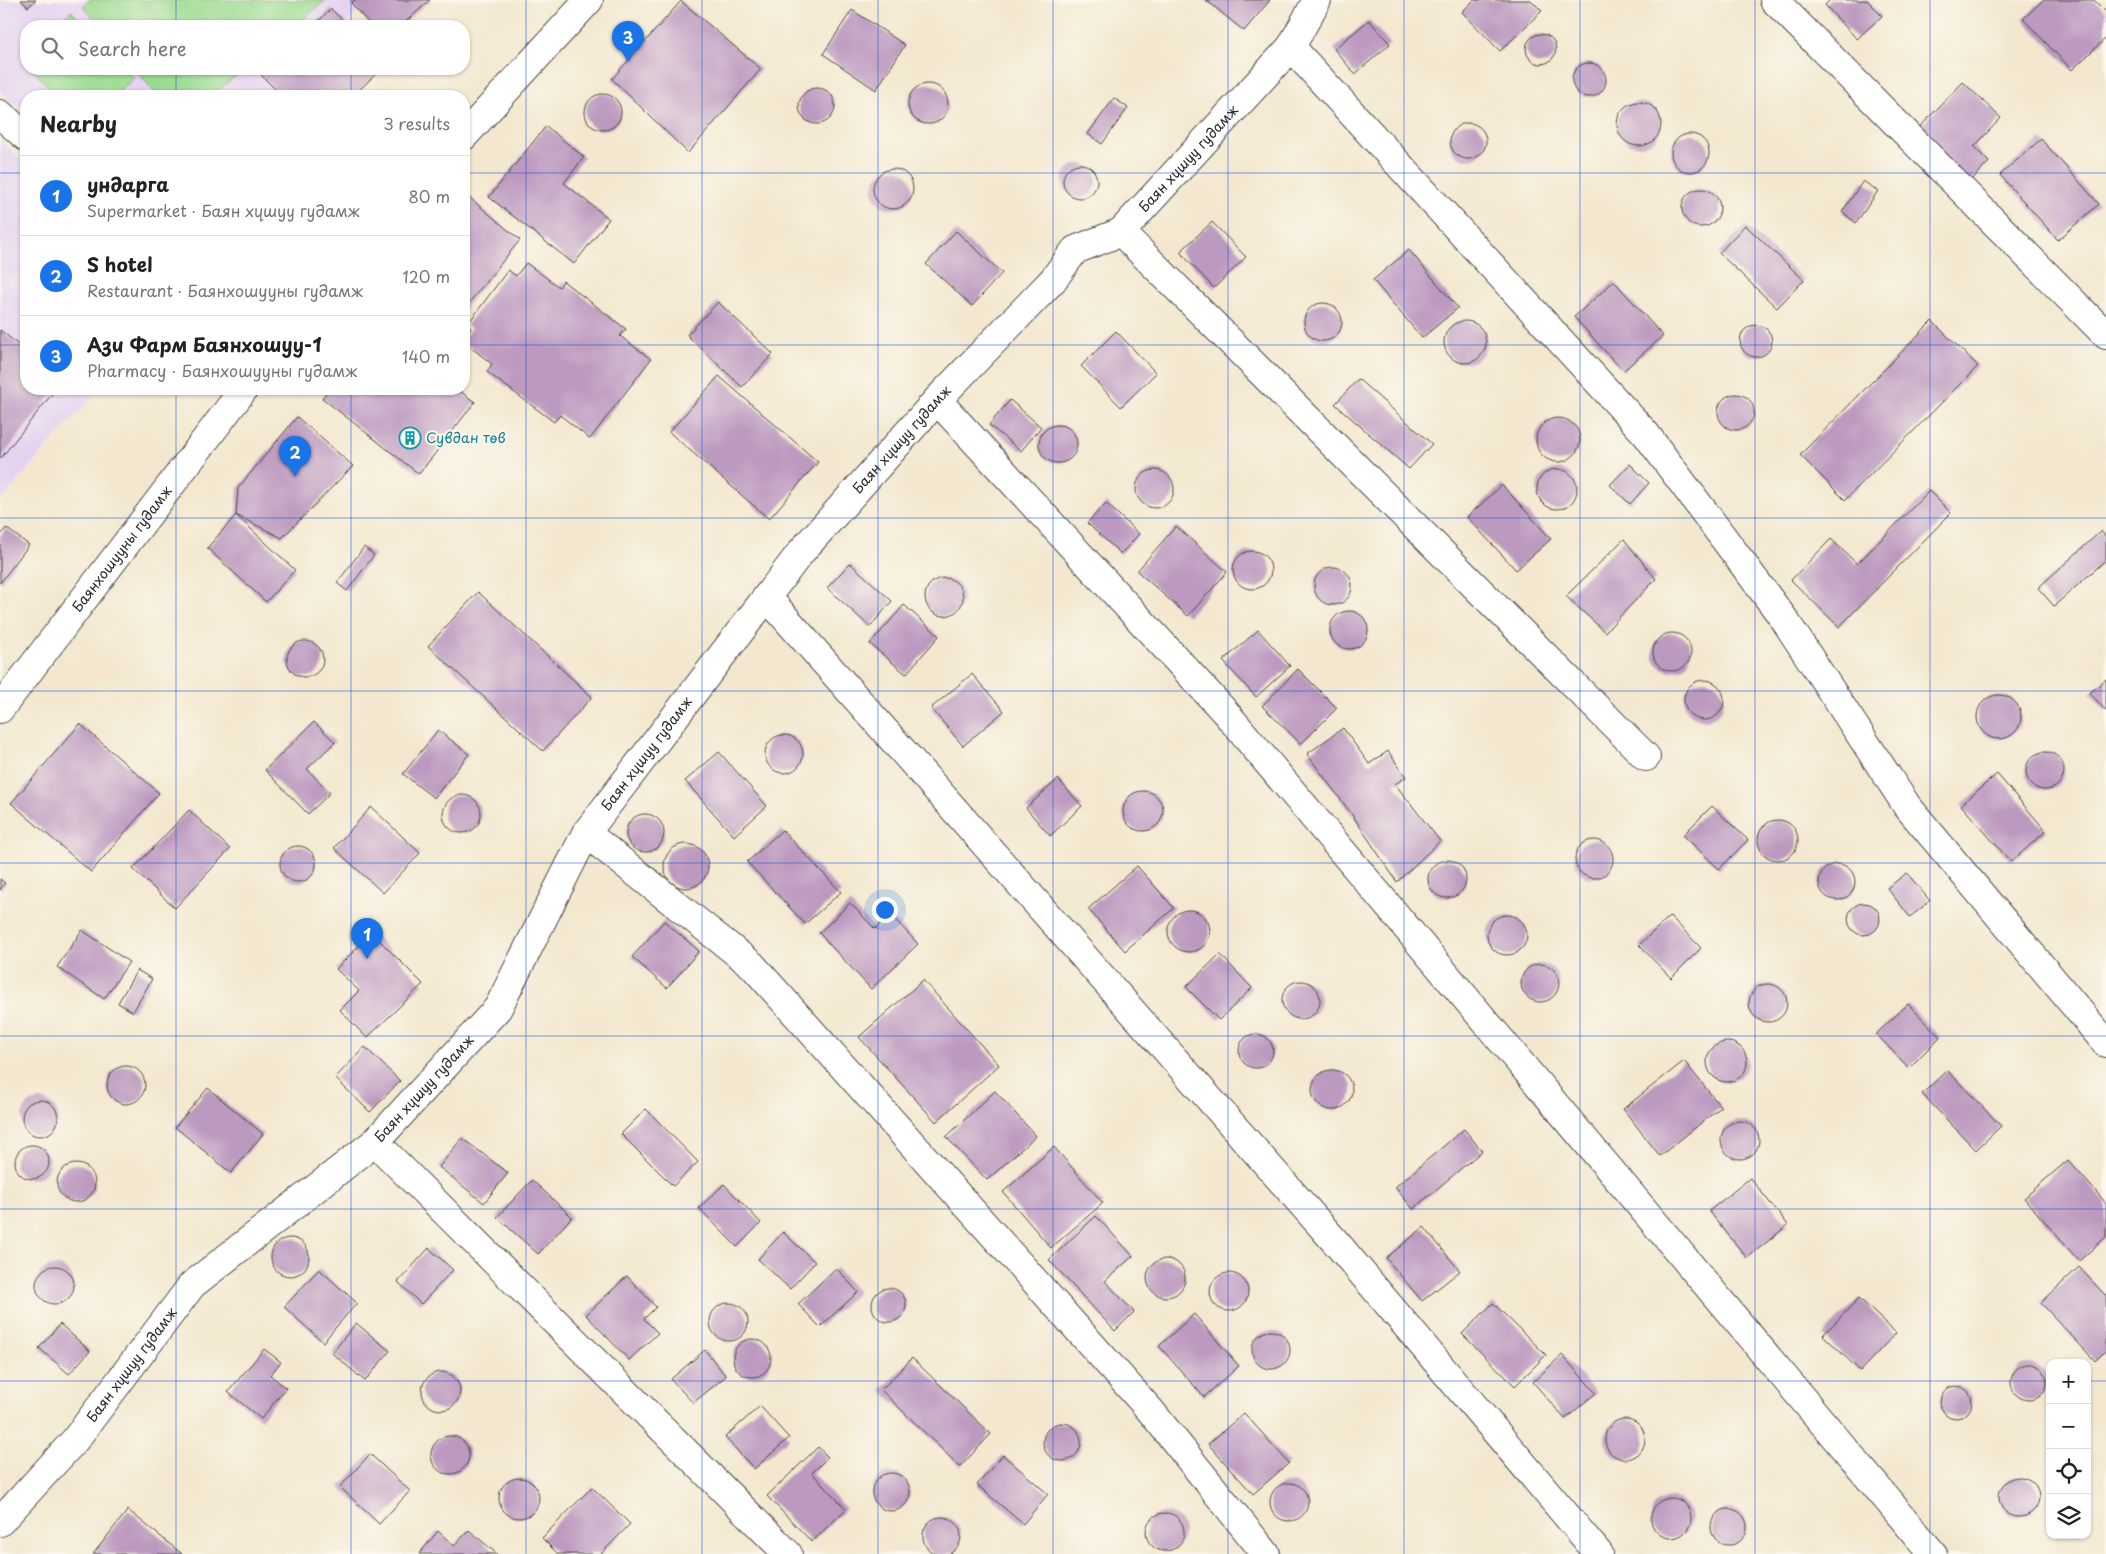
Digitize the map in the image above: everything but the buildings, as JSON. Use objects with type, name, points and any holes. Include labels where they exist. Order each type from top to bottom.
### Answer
[{"type":"street","points":[[470,129],[589,0]]},
{"type":"street","name":"Баян хүшуу гудамж","points":[[0,1522],[75,1440],[192,1285],[374,1142],[498,1008],[586,833],[801,552],[937,400],[1053,280],[1075,250],[1121,232],[1290,47],[1318,0]]},
{"type":"street","points":[[1774,0],[2106,335]]},
{"type":"street","points":[[1290,47],[1646,434],[1784,618],[1906,806],[2106,1043]]},
{"type":"street","points":[[0,114],[20,132]]},
{"type":"street","points":[[1121,232],[1646,757]]},
{"type":"street","name":"Баянхошууны гудамж","points":[[0,709],[239,395]]},
{"type":"street","points":[[937,400],[1226,713],[1933,1554]]},
{"type":"street","points":[[767,597],[1339,1246],[1599,1554]]},
{"type":"street","points":[[586,833],[752,965],[1150,1410],[1266,1554]]},
{"type":"street","points":[[374,1142],[788,1554]]},
{"type":"shaded area","points":[[0,0],[371,0],[349,20],[20,20],[20,75],[291,75],[275,90],[20,90],[20,109],[0,91]]},
{"type":"shaded area","points":[[0,140],[20,158],[20,395],[94,395],[0,501]]},
{"type":"green space","points":[[89,0],[326,0],[302,20],[95,20],[83,6]]},
{"type":"green space","points":[[71,11],[80,20],[61,20]]},
{"type":"green space","points":[[38,75],[131,75],[134,78],[121,90],[52,90]]},
{"type":"green space","points":[[140,75],[237,75],[218,90],[153,90]]},
{"type":"place","name":"Ази Фарм Баянхошуу-1","points":[[628,62]]},
{"type":"place","name":"Сувдан төв","points":[[410,438]]},
{"type":"place","name":"S hotel","points":[[295,477]]},
{"type":"place","name":"ундарга","points":[[367,959]]}]
